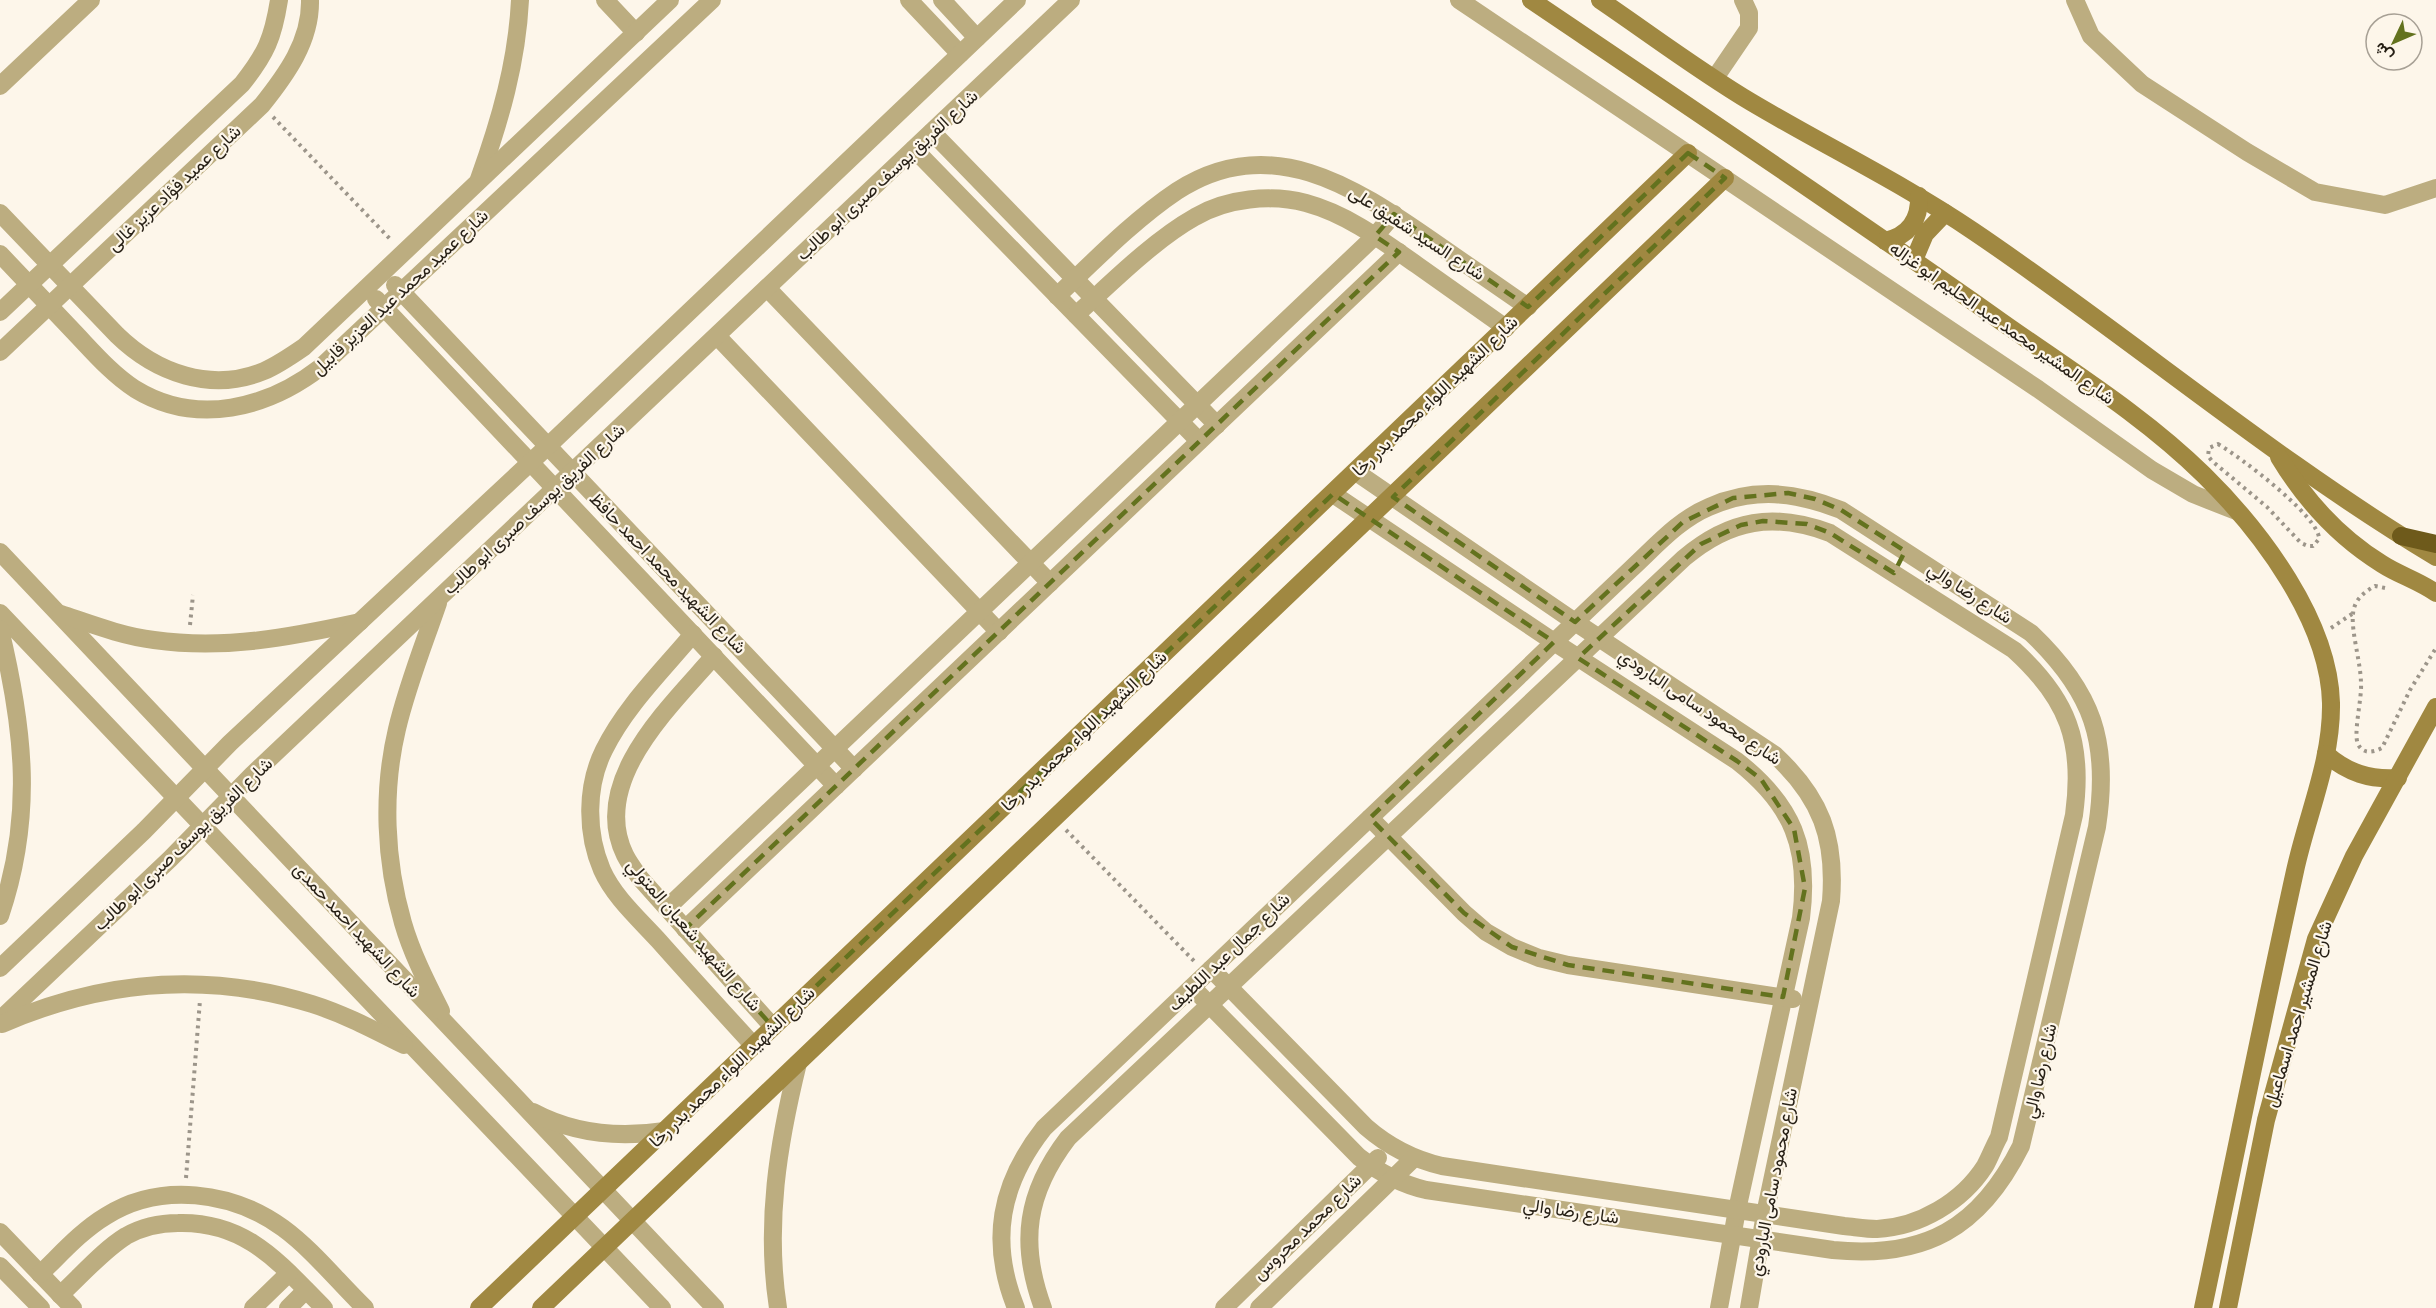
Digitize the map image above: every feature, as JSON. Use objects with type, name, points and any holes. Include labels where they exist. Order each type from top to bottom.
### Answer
[{"type":"highway","points":[[2401,536],[2436,544]]},
{"type":"street","points":[[0,86],[91,0]]},
{"type":"street","name":"شارع عميد فؤاد عزيز غالى","points":[[0,312],[242,84],[266,50],[274,31],[279,0]]},
{"type":"street","name":"شارع عميد فؤاد عزيز غالى","points":[[0,352],[262,105],[286,74],[303,41],[310,0]]},
{"type":"street","points":[[477,184],[496,131],[510,76],[520,0]]},
{"type":"street","points":[[605,0],[636,33]]},
{"type":"street","name":"شارع عميد محمد عبد العزيز قابيل","points":[[0,213],[132,350],[169,372],[197,379],[220,381],[243,378],[265,371],[304,347],[670,0]]},
{"type":"street","name":"شارع عميد محمد عبد العزيز قابيل","points":[[0,254],[101,360],[136,389],[177,406],[198,410],[220,410],[264,400],[304,380],[402,292],[712,0]]},
{"type":"street","points":[[909,0],[960,54]]},
{"type":"street","points":[[942,0],[977,38]]},
{"type":"street","name":"شارع الفريق يوسف صبرى ابو طالب","points":[[0,968],[177,800],[230,743],[548,446],[1017,0]]},
{"type":"street","points":[[1459,0],[2038,389],[2152,470],[2193,494],[2236,511]]},
{"type":"street","name":"شارع المشير محمد عبد الحليم ابو غزاله","points":[[1531,0],[1914,261],[2132,415],[2204,475],[2236,511],[2284,576],[2318,637],[2329,679],[2331,703],[2326,754]]},
{"type":"street","points":[[1600,0],[1779,119],[1919,196],[1945,213],[2275,450],[2401,536],[2436,557]]},
{"type":"street","points":[[1715,78],[1749,28],[1749,14],[1743,0]]},
{"type":"street","points":[[2074,0],[2091,36],[2142,84],[2247,152],[2315,192],[2385,205],[2436,188]]},
{"type":"street","name":"شارع الفريق يوسف صبرى ابو طالب","points":[[0,1020],[555,488],[1072,2]]},
{"type":"street","points":[[595,72],[614,92]]},
{"type":"street","points":[[932,132],[1217,425]]},
{"type":"street","points":[[914,149],[1199,441]]},
{"type":"street","name":"شارع الشهيد اللواء محمد بدر رخا","points":[[479,1308],[1688,153]]},
{"type":"street","name":"شارع السيد شفيق على","points":[[1057,296],[1128,231],[1178,191],[1202,178],[1228,169],[1256,165],[1284,166],[1337,181],[1394,214],[1528,307]]},
{"type":"street","points":[[541,1308],[1725,178]]},
{"type":"street","points":[[1885,241],[1902,235],[1914,222],[1918,214],[1919,196]]},
{"type":"street","name":"شارع السيد شفيق على","points":[[1076,315],[1170,234],[1197,216],[1227,204],[1258,199],[1307,203],[1337,215],[1399,252],[1506,328]]},
{"type":"street","points":[[1914,261],[1925,234],[1945,213]]},
{"type":"street","points":[[667,908],[1375,236],[1394,214]]},
{"type":"street","points":[[686,929],[1399,252]]},
{"type":"street","name":"شارع الشهيد محمد احمد حافظ","points":[[383,273],[854,769]]},
{"type":"street","points":[[767,288],[1050,584]]},
{"type":"street","name":"شارع الشهيد محمد احمد حافظ","points":[[367,289],[836,786]]},
{"type":"street","points":[[717,336],[999,632]]},
{"type":"street","points":[[2275,450],[2301,490],[2346,537],[2383,565],[2436,593]]},
{"type":"street","name":"شارع محمود سامى البارودي","points":[[1356,472],[1775,755],[1795,774],[1811,796],[1823,820],[1831,847],[1833,874],[1831,901],[1765,1214],[1749,1308]]},
{"type":"street","name":"شارع رضا والي","points":[[1192,987],[1359,1156],[1392,1179],[1426,1190],[1867,1253],[1900,1250],[1931,1239],[1951,1229],[1986,1202],[2006,1176],[2021,1146],[2097,827],[2103,791],[2101,755],[2093,720],[2078,687],[2062,665],[2031,633],[1841,510],[1815,499],[1788,493],[1760,493],[1733,498],[1707,507],[1683,522],[1554,642]]},
{"type":"street","name":"شارع محمود سامى البارودي","points":[[1333,494],[1737,761],[1761,779],[1780,803],[1794,830],[1803,858],[1805,888],[1801,918],[1737,1210],[1719,1308]]},
{"type":"street","name":"شارع رضا والي","points":[[1208,971],[1228,987],[1366,1127],[1390,1146],[1414,1158],[1442,1166],[1877,1229],[1909,1224],[1939,1211],[1964,1191],[1985,1166],[1999,1137],[2074,815],[2079,784],[2077,753],[2069,723],[2037,670],[2014,650],[1830,533],[1807,524],[1785,521],[1763,521],[1741,525],[1701,544],[1578,658]]},
{"type":"street","points":[[1894,573],[1905,551]]},
{"type":"street","name":"شارع الشهيد احمد حمدى","points":[[0,552],[715,1308]]},
{"type":"street","points":[[440,598],[397,729],[389,778],[387,827],[392,876],[403,923],[448,1027]]},
{"type":"street","points":[[0,613],[662,1308]]},
{"type":"street","points":[[57,613],[116,632],[152,640],[189,644],[244,643],[300,635],[362,621]]},
{"type":"street","points":[[0,629],[20,725],[23,783],[19,839],[0,916]]},
{"type":"street","name":"شارع الشهيد شعبان المتولي","points":[[693,634],[637,700],[603,751],[594,780],[590,811],[593,841],[603,871],[620,899],[754,1046]]},
{"type":"street","name":"شارع جمال عبد اللطيف","points":[[1016,1308],[1007,1285],[1001,1250],[1002,1215],[1011,1180],[1028,1149],[1044,1128],[1554,642]]},
{"type":"street","name":"شارع الشهيد شعبان المتولي","points":[[714,656],[634,752],[623,779],[617,804],[617,830],[625,855],[640,878],[773,1027]]},
{"type":"street","name":"شارع جمال عبد اللطيف","points":[[1043,1308],[1033,1280],[1028,1249],[1029,1228],[1038,1187],[1052,1159],[1068,1138],[1578,658]]},
{"type":"street","name":"شارع المشير احمد اسماعيل","points":[[2228,1308],[2252,1181],[2281,1059],[2316,939],[2354,856],[2436,707]]},
{"type":"street","points":[[2326,754],[2359,775],[2385,779],[2398,778]]},
{"type":"street","name":"شارع المشير احمد اسماعيل","points":[[2204,1308],[2296,866],[2326,754]]},
{"type":"street","points":[[1370,818],[1479,926],[1521,951],[1539,958],[1568,964],[1809,1002]]},
{"type":"street","points":[[2048,924],[2073,930]]},
{"type":"street","points":[[0,1025],[41,1007],[93,992],[147,984],[201,983],[258,990],[313,1004],[366,1026],[418,1052]]},
{"type":"street","points":[[778,1308],[774,1284],[772,1229],[775,1173],[798,1063]]},
{"type":"street","points":[[524,1107],[560,1124],[598,1133],[632,1134],[665,1131]]},
{"type":"street","name":"شارع محمد محروس","points":[[1224,1308],[1390,1146]]},
{"type":"street","name":"شارع محمد محروس","points":[[1259,1308],[1414,1158]]},
{"type":"street","points":[[2230,1178],[2252,1181]]},
{"type":"street","points":[[40,1274],[85,1232],[106,1216],[129,1204],[153,1197],[185,1194],[237,1203],[261,1214],[283,1228],[365,1308]]},
{"type":"street","points":[[0,1232],[67,1301],[124,1237],[143,1228],[163,1223],[186,1222],[218,1227],[248,1239],[265,1250],[324,1308]]},
{"type":"street","points":[[265,1250],[283,1228]]},
{"type":"street","points":[[0,1266],[41,1308]]},
{"type":"street","points":[[253,1308],[289,1273]]},
{"type":"street","points":[[288,1308],[306,1290]]},
{"type":"path","points":[[262,105],[404,254]]},
{"type":"path","points":[[2218,444],[2261,473],[2281,492],[2319,534],[2319,539],[2313,546],[2301,543],[2267,507],[2212,461],[2208,456],[2209,448],[2218,444]]},
{"type":"path","points":[[2389,589],[2375,586],[2366,591],[2357,600],[2353,614],[2362,682],[2356,736],[2358,745],[2365,751],[2374,752],[2382,748],[2410,690],[2436,648]]},
{"type":"path","points":[[189,644],[193,595]]},
{"type":"path","points":[[2318,637],[2353,614]]},
{"type":"path","points":[[1055,818],[1208,971]]},
{"type":"path","points":[[185,1194],[201,983]]},
{"type":"highlighted area","points":[[1688,153],[1725,178],[1393,497],[1575,622],[1683,522],[1733,498],[1788,493],[1815,499],[1841,510],[1905,551],[1894,573],[1830,533],[1807,524],[1763,521],[1741,525],[1701,544],[1578,658],[1761,779],[1794,829],[1805,888],[1783,997],[1568,965],[1512,947],[1464,913],[1370,818],[1554,642],[1333,494],[773,1027],[685,929],[1399,252],[1375,236],[1394,214],[1528,307]]}]
